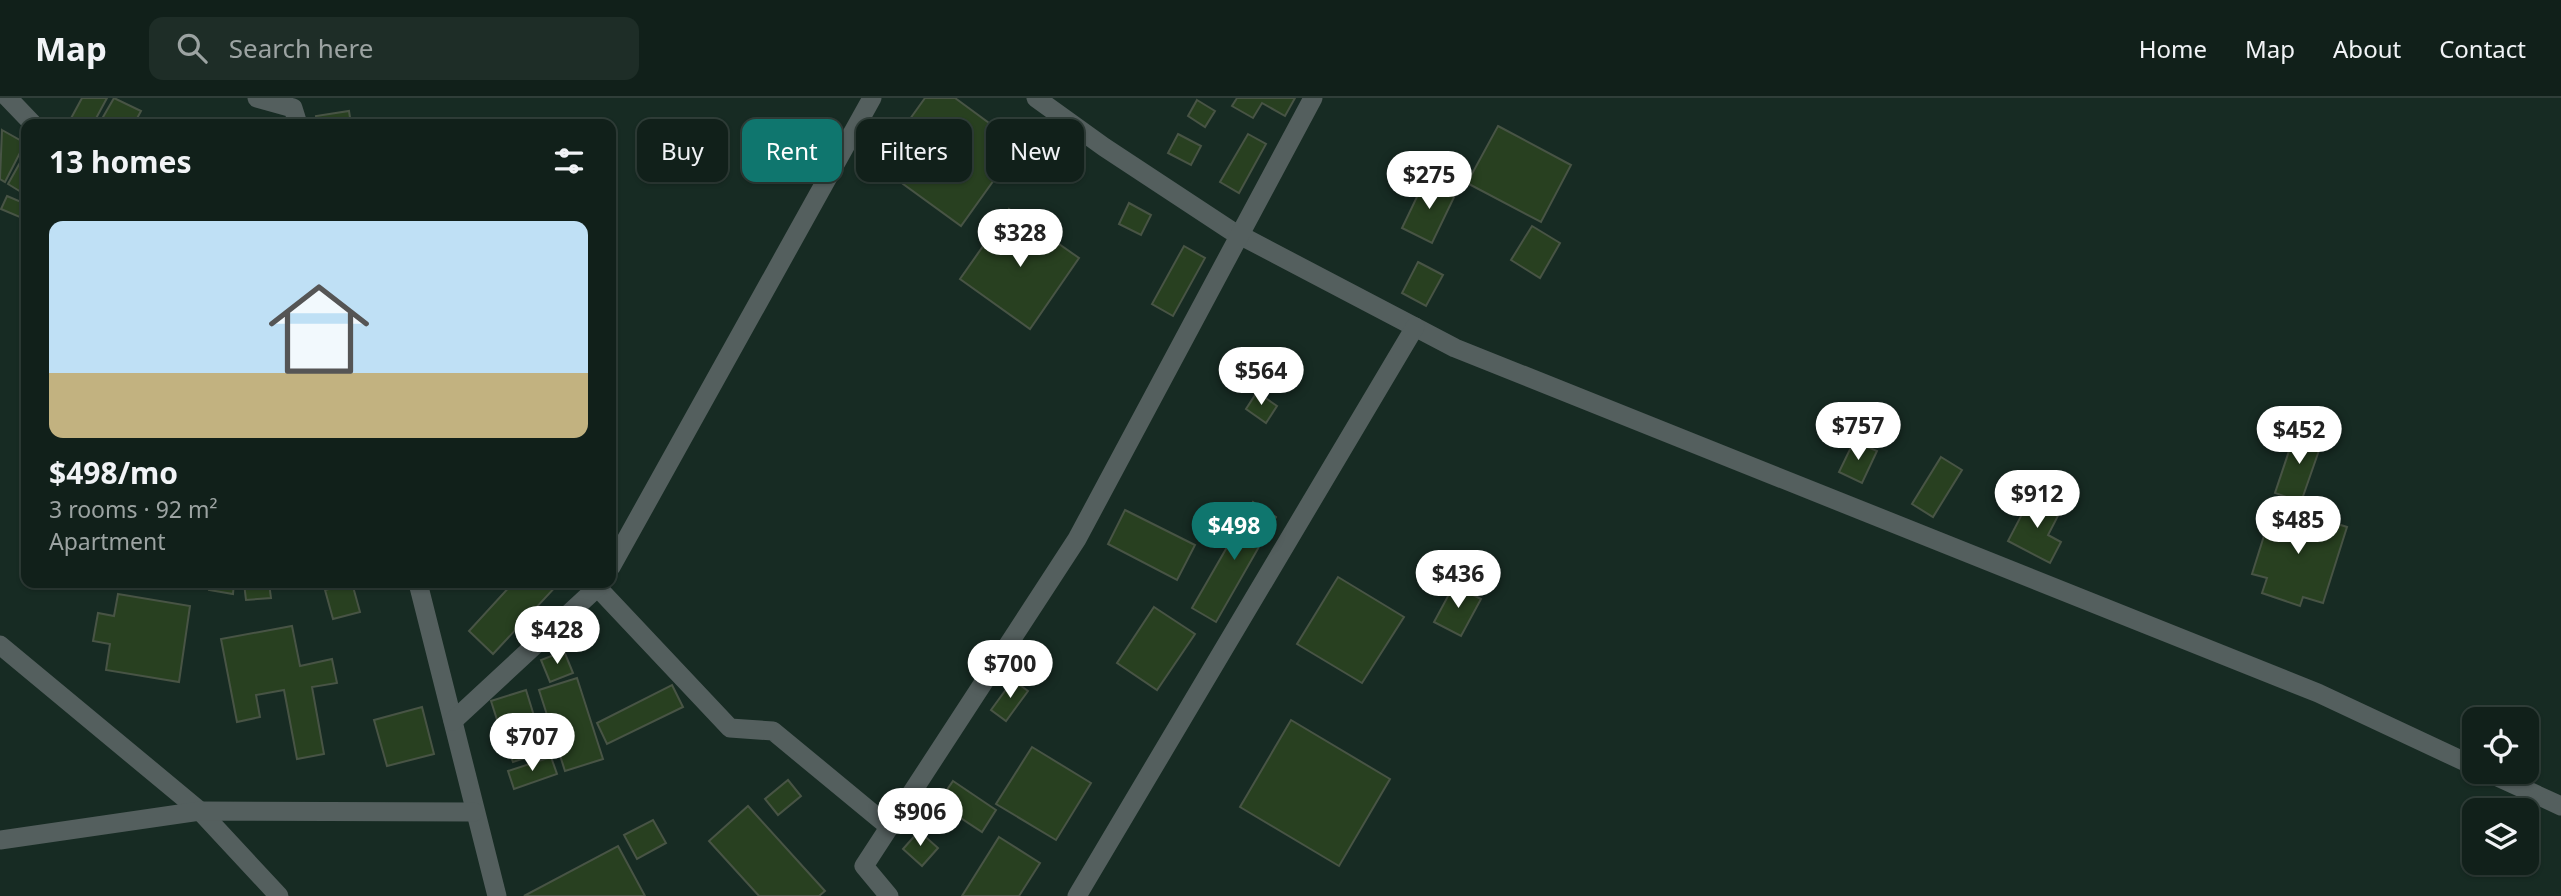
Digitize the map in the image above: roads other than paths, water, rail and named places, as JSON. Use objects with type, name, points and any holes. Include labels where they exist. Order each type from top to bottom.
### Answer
[{"type":"street","points":[[8,98],[28,119]]},
{"type":"street","points":[[257,98],[293,108],[296,119]]},
{"type":"street","points":[[616,558],[872,98]]},
{"type":"street","points":[[1036,98],[1104,147],[1240,235],[1468,353],[2318,693],[2462,760]]},
{"type":"street","points":[[889,896],[864,866],[1077,539],[1313,98]]},
{"type":"street","points":[[1077,896],[1415,327]]},
{"type":"street","points":[[419,588],[497,896]]},
{"type":"street","points":[[453,720],[598,588]]},
{"type":"street","points":[[602,588],[730,728],[773,731],[888,826]]},
{"type":"street","points":[[0,645],[200,811],[279,896]]},
{"type":"street","points":[[2513,784],[2561,806]]},
{"type":"street","points":[[0,840],[200,811],[474,812]]}]
